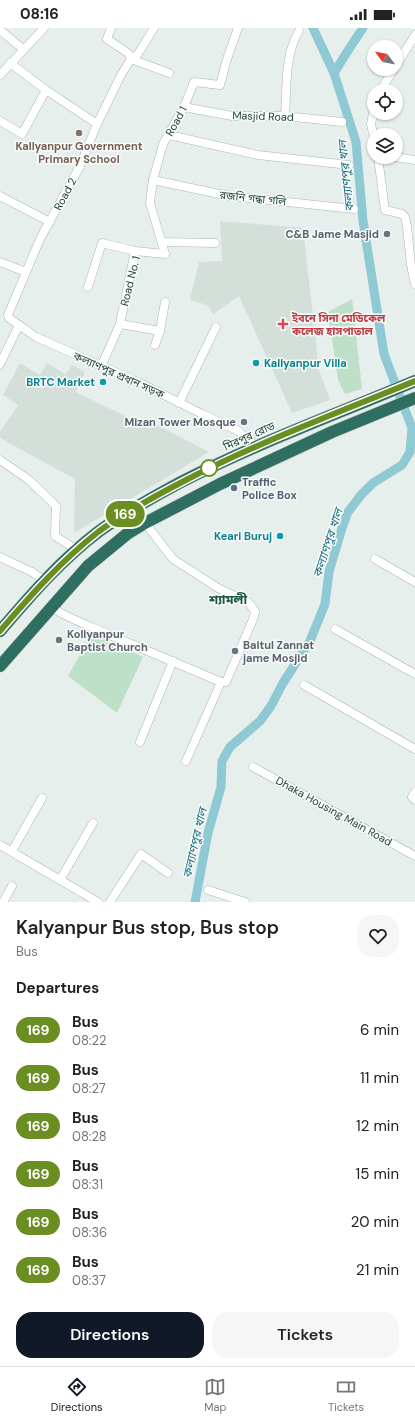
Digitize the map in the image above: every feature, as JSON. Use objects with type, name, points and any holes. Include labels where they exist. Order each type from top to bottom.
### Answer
[{"type":"highway","name":"মিরপুর রোড","points":[[0,631],[44,580],[77,550],[99,531],[156,496],[256,446],[415,381]]},
{"type":"highway","points":[[0,666],[88,566],[127,534],[220,484],[332,432],[415,398]]},
{"type":"street","points":[[0,75],[44,28]]},
{"type":"street","points":[[111,28],[107,39],[128,53],[131,59],[169,73]]},
{"type":"street","name":"Road 2","points":[[19,325],[9,318],[8,315],[40,239],[80,166],[97,124],[121,75],[131,59],[138,54],[154,28]]},
{"type":"street","name":"Road 1","points":[[162,243],[150,203],[153,180],[163,144],[184,107],[194,82],[220,85],[238,28]]},
{"type":"street","points":[[0,30],[23,49]]},
{"type":"street","points":[[286,116],[289,58],[291,47],[299,31]]},
{"type":"street","points":[[403,54],[415,34]]},
{"type":"street","points":[[10,63],[46,90],[97,124]]},
{"type":"street","points":[[0,121],[22,134],[46,90]]},
{"type":"street","name":"Masjid Road","points":[[184,107],[232,116],[286,116],[342,122]]},
{"type":"street","points":[[169,135],[258,155],[349,166]]},
{"type":"street","points":[[403,158],[415,160]]},
{"type":"street","points":[[379,164],[385,210],[402,214],[405,217],[408,226],[411,265],[415,284]]},
{"type":"street","name":"রজনি গন্ধা গলি","points":[[153,180],[229,196],[354,209]]},
{"type":"street","points":[[0,196],[50,222]]},
{"type":"street","points":[[162,243],[215,242]]},
{"type":"street","points":[[88,287],[102,243],[135,251]]},
{"type":"street","name":"Road No. 1","points":[[101,367],[120,324],[135,251],[165,254],[162,243]]},
{"type":"street","points":[[0,262],[26,272]]},
{"type":"street","points":[[154,345],[160,330],[165,302]]},
{"type":"street","points":[[120,324],[160,330]]},
{"type":"street","points":[[0,364],[19,325]]},
{"type":"street","name":"কল্যাণপুর প্রধান সড়ক","points":[[19,325],[36,337],[101,367],[138,382],[237,430],[256,446]]},
{"type":"street","points":[[179,403],[216,326]]},
{"type":"street","points":[[0,460],[29,480],[56,506],[55,536],[77,550]]},
{"type":"street","points":[[51,607],[76,620],[225,683],[254,617],[255,611],[253,607],[248,602],[218,588],[173,559],[145,523]]},
{"type":"street","points":[[0,557],[32,572],[44,580]]},
{"type":"street","points":[[375,559],[415,582]]},
{"type":"street","points":[[335,630],[415,674]]},
{"type":"street","points":[[140,742],[173,661]]},
{"type":"street","points":[[186,761],[221,682]]},
{"type":"street","points":[[304,686],[415,749]]},
{"type":"street","name":"Dhaka Housing Main Road","points":[[253,767],[415,856]]},
{"type":"street","points":[[415,792],[412,797],[415,800]]},
{"type":"street","points":[[12,851],[42,798]]},
{"type":"street","points":[[60,880],[93,823]]},
{"type":"street","points":[[0,845],[98,902]]},
{"type":"street","points":[[110,902],[141,854],[168,873]]},
{"type":"street","points":[[3,902],[12,886]]},
{"type":"street","points":[[208,890],[245,902]]},
{"type":"shaded area","name":"ইবনে সিনা মেডিকেল কলেজ হাসপাতাল","points":[[220,221],[303,228],[319,370],[330,400],[292,413],[239,296],[213,314],[207,305],[190,300],[199,262],[222,261]]},
{"type":"shaded area","points":[[20,363],[40,375],[47,363],[66,375],[72,365],[85,372],[76,392],[148,427],[151,422],[209,452],[74,533],[75,479],[0,438],[0,432],[18,405],[3,395]]},
{"type":"green space","points":[[352,299],[362,389],[345,394],[338,380],[328,312]]},
{"type":"green space","points":[[92,633],[143,657],[117,713],[68,676]]},
{"type":"waterway","name":"কল্যাণপুর খাল","points":[[195,902],[208,833],[221,787],[222,761],[230,747],[260,721],[271,706],[283,683],[310,641],[325,604],[329,572],[348,512],[361,495],[373,483],[402,465],[410,452],[412,428],[384,354],[363,221],[356,142],[334,73],[313,28]]},
{"type":"waterway","points":[[334,73],[363,28]]},
{"type":"bus line","name":"169","points":[[0,631],[44,580],[66,558],[99,531],[126,514],[198,474],[256,446],[415,381]]},
{"type":"place","name":"Kallyanpur Government Primary School","points":[[79,133]]},
{"type":"place","name":"C&B Jame Masjid","points":[[387,234]]},
{"type":"place","name":"ইবনে সিনা মেডিকেল কলেজ হাসপাতাল","points":[[283,324]]},
{"type":"place","name":"Kallyanpur Villa","points":[[256,363]]},
{"type":"place","name":"BRTC Market","points":[[103,382]]},
{"type":"place","name":"Mizan Tower Mosque","points":[[244,422]]},
{"type":"place","name":"Traffic Police Box","points":[[234,488]]},
{"type":"place","name":"Keari Buruj","points":[[280,536]]},
{"type":"place","name":"Kollyanpur Baptist Church","points":[[59,640]]},
{"type":"place","name":"Baitul Zannat jame Mosjid","points":[[235,651]]},
{"type":"district","name":"শ্যামলী","points":[[228,599]]}]
